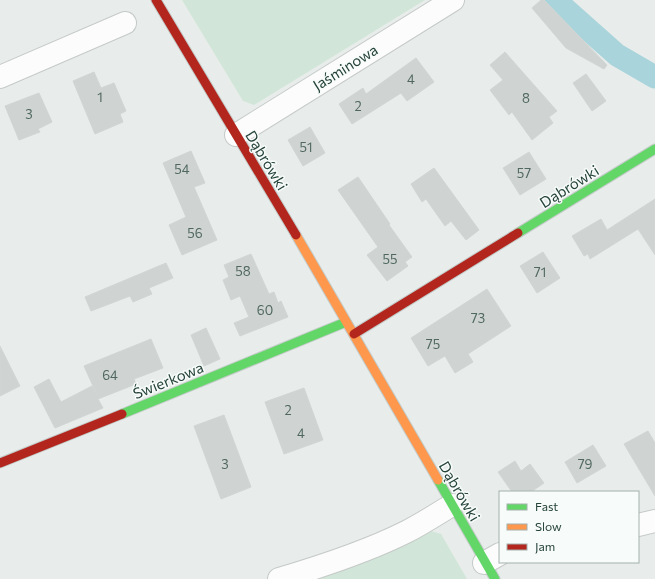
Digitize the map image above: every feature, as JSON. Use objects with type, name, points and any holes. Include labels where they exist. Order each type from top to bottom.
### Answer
[{"type":"street","name":"Dąbrówki","points":[[156,0],[354,334],[452,505],[493,569]]},
{"type":"street","name":"Jaśminowa","points":[[236,135],[453,0]]},
{"type":"street","points":[[0,77],[125,23]]},
{"type":"street","name":"Dąbrówki","points":[[354,334],[655,149]]},
{"type":"street","name":"Świerkowa","points":[[0,463],[346,322]]},
{"type":"street","points":[[279,579],[320,567],[380,544],[408,531],[452,505]]},
{"type":"street","points":[[639,525],[655,521]]},
{"type":"green space","points":[[182,0],[425,0],[254,105],[243,101]]},
{"type":"green space","points":[[424,529],[441,534],[467,579],[301,579]]},
{"type":"building","points":[[541,0],[544,0],[607,65],[604,69],[566,48],[532,8]]},
{"type":"building","points":[[505,52],[557,111],[549,117],[553,123],[532,140],[512,112],[509,115],[490,90],[503,80],[490,65]]},
{"type":"building","points":[[416,58],[434,82],[407,101],[401,93],[352,124],[339,104],[363,88],[366,94]]},
{"type":"building","points":[[94,72],[101,88],[114,83],[126,111],[120,114],[123,122],[95,134],[73,81]]},
{"type":"building","points":[[586,74],[606,101],[592,111],[573,83]]},
{"type":"building","points":[[39,93],[52,122],[38,129],[40,132],[19,140],[5,106]]},
{"type":"building","points":[[310,127],[325,153],[303,166],[288,140]]},
{"type":"building","points":[[191,151],[205,183],[194,187],[217,240],[182,255],[169,225],[186,217],[163,163]]},
{"type":"building","points":[[529,152],[546,179],[520,195],[503,168]]},
{"type":"building","points":[[434,168],[479,230],[466,240],[451,221],[445,226],[426,199],[422,202],[411,184]]},
{"type":"building","points":[[358,177],[412,257],[405,262],[408,266],[387,281],[367,255],[378,247],[338,190]]},
{"type":"building","points":[[655,199],[655,255],[638,229],[590,259],[588,254],[584,256],[572,236],[601,219],[607,230]]},
{"type":"building","points":[[543,252],[560,278],[537,293],[520,266]]},
{"type":"building","points":[[251,254],[269,294],[274,292],[278,303],[281,301],[288,317],[240,336],[234,323],[249,317],[240,296],[231,300],[223,280],[229,277],[224,265]]},
{"type":"building","points":[[166,263],[173,278],[149,288],[152,294],[133,302],[130,296],[91,311],[85,297]]},
{"type":"building","points":[[487,289],[511,326],[468,354],[473,362],[455,373],[445,356],[428,366],[411,338]]},
{"type":"building","points":[[206,328],[220,359],[204,366],[191,335]]},
{"type":"building","points":[[151,339],[163,368],[134,379],[136,384],[98,399],[103,408],[55,428],[34,387],[49,379],[61,402],[92,386],[97,395],[84,366]]},
{"type":"building","points":[[0,346],[20,386],[0,396]]},
{"type":"building","points":[[304,388],[323,440],[284,454],[265,402]]},
{"type":"building","points":[[224,415],[251,487],[221,499],[194,426]]},
{"type":"building","points":[[648,431],[655,443],[655,496],[624,444]]},
{"type":"building","points":[[593,445],[606,466],[577,483],[565,462]]},
{"type":"building","points":[[515,461],[521,471],[530,464],[544,483],[532,491],[511,491],[498,472]]},
{"type":"waterway","points":[[555,0],[617,55],[655,77]]},
{"type":"traffic: fast","points":[[518,233],[655,149]]},
{"type":"traffic: fast","points":[[122,414],[346,322]]},
{"type":"traffic: fast","points":[[438,480],[495,579]]},
{"type":"traffic: slow","points":[[296,235],[438,480]]},
{"type":"traffic: jam","points":[[156,0],[296,235]]},
{"type":"traffic: jam","points":[[354,334],[518,233]]},
{"type":"traffic: jam","points":[[0,463],[122,414]]}]
